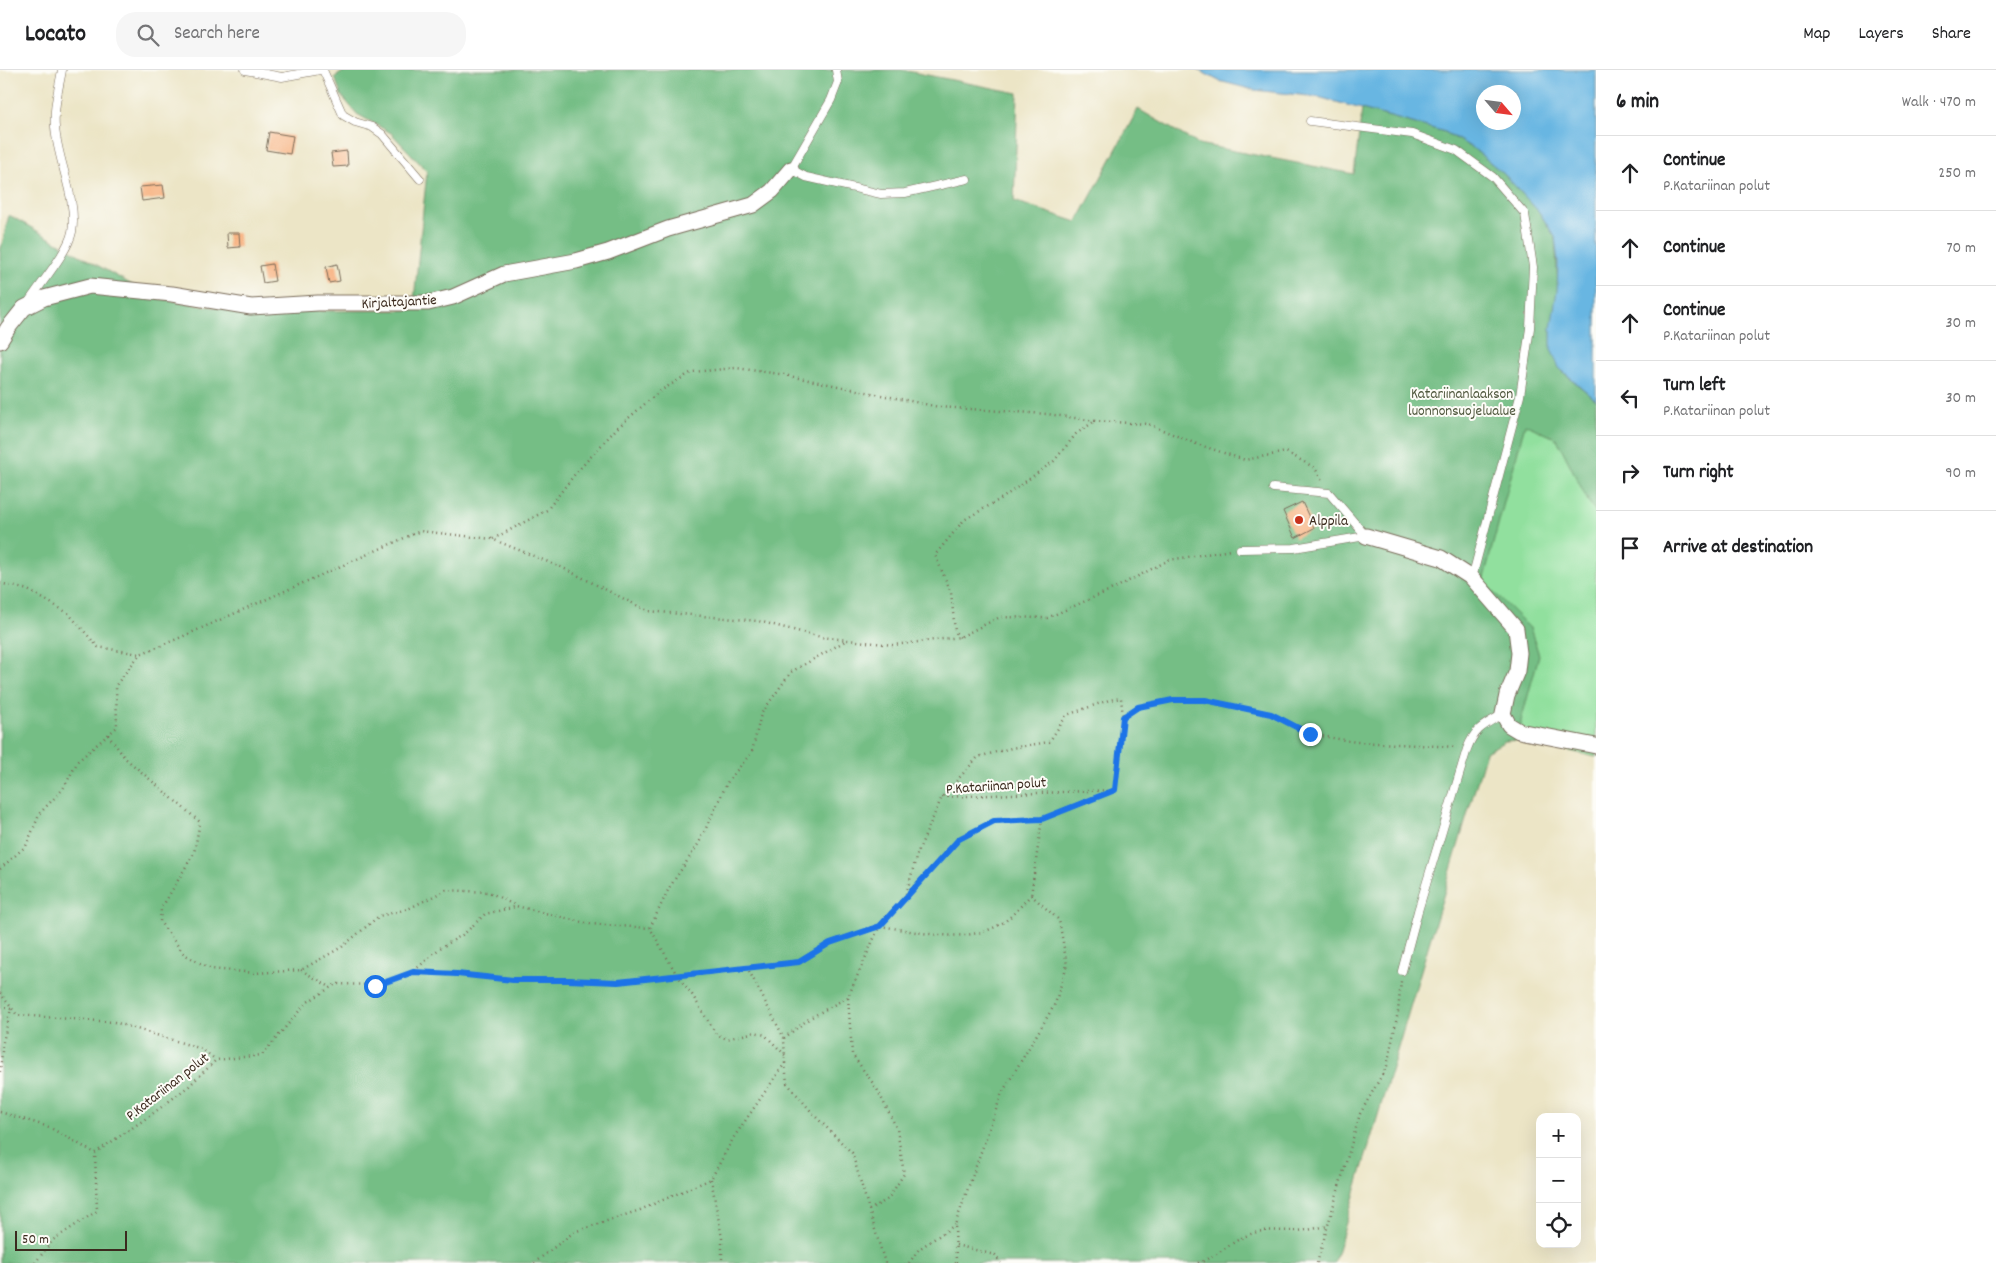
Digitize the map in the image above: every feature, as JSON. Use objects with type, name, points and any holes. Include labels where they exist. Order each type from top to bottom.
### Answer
[{"type":"street","name":"Kirjaltajantie","points":[[0,342],[8,328],[24,308],[44,298],[90,286],[172,294],[251,307],[318,303],[428,303],[452,297],[504,274],[576,261],[608,252],[668,229],[753,205],[772,190],[791,169]]},
{"type":"street","points":[[1366,536],[1441,558],[1472,578],[1516,629],[1519,654],[1517,671],[1507,695],[1502,714],[1509,725],[1519,731],[1596,746]]},
{"type":"lane","points":[[24,308],[66,249],[72,232],[73,213],[54,126],[62,70]]},
{"type":"lane","points":[[245,70],[282,78],[321,70],[343,115],[382,134],[420,178]]},
{"type":"lane","points":[[836,70],[838,82],[831,100],[791,169],[806,177],[881,194],[905,193],[967,179]]},
{"type":"lane","points":[[1310,121],[1412,134],[1456,150],[1493,177],[1525,214],[1533,267],[1530,328],[1520,396],[1472,578]]},
{"type":"lane","points":[[1273,488],[1329,493],[1366,536]]},
{"type":"lane","points":[[1240,549],[1294,548],[1366,536]]},
{"type":"lane","points":[[1402,972],[1434,855],[1473,734],[1502,714]]},
{"type":"path","points":[[492,539],[547,510],[575,474],[616,428],[660,391],[692,372],[736,368],[851,388],[939,407],[1047,414],[1148,424],[1194,443],[1245,460],[1286,452],[1315,468],[1329,493]]},
{"type":"path","points":[[960,637],[956,632],[951,592],[936,555],[964,520],[1004,497],[1054,461],[1076,434],[1096,420]]},
{"type":"path","points":[[0,869],[26,846],[40,812],[63,789],[78,761],[117,727],[116,685],[140,654],[420,531],[492,539],[563,568],[648,611],[758,621],[821,636],[893,645],[960,637],[1000,617],[1047,618],[1116,588],[1169,560],[1240,549]]},
{"type":"path","points":[[0,583],[28,590],[68,613],[98,647],[140,654]]},
{"type":"path","points":[[650,928],[669,888],[699,843],[728,780],[752,752],[761,714],[791,672],[848,640]]},
{"type":"path","points":[[906,896],[959,839],[994,821],[1042,819],[1115,790],[1123,717],[1120,698],[1067,715],[1049,742],[1011,748],[978,757],[942,797]]},
{"type":"path","points":[[1123,717],[1138,707],[1173,700],[1205,700],[1271,714],[1310,734],[1356,742],[1444,746]]},
{"type":"path","points":[[108,735],[125,758],[200,822],[194,853],[161,909],[160,922],[184,954],[211,969],[256,973],[301,970],[342,947],[379,916],[408,909],[446,890],[489,892],[516,906],[590,924],[650,928]]},
{"type":"path","name":"P.Katariinan polut","points":[[94,1153],[151,1115],[189,1086],[216,1060],[262,1055],[306,1003],[336,984],[375,986],[413,972],[457,974],[513,980],[618,982],[799,962],[830,943],[880,926],[906,896],[917,854],[942,797],[1115,790]]},
{"type":"path","points":[[869,1210],[888,1199],[904,1174],[897,1129],[877,1089],[852,1054],[848,997],[880,926],[948,936],[981,934],[1005,921],[1031,894],[1042,819]]},
{"type":"path","points":[[956,1263],[955,1225],[1002,1093],[1055,1004],[1068,965],[1059,920],[1031,894]]},
{"type":"path","points":[[413,972],[440,948],[464,934],[486,914],[516,906]]},
{"type":"path","points":[[650,928],[677,975],[691,993],[716,1034],[727,1039],[755,1032],[765,1036],[785,1055]]},
{"type":"path","points":[[747,967],[784,1038],[786,1083],[852,1153],[885,1263]]},
{"type":"path","points":[[301,970],[330,987]]},
{"type":"path","points":[[1317,1263],[1360,1114],[1387,1066],[1398,1012],[1402,972]]},
{"type":"path","points":[[0,993],[16,1015],[114,1022],[202,1049],[216,1060]]},
{"type":"path","points":[[784,1038],[810,1018],[848,997]]},
{"type":"path","points":[[0,1008],[12,1009]]},
{"type":"path","points":[[0,1072],[3,1042],[12,1009]]},
{"type":"path","points":[[534,1263],[574,1232],[640,1210],[711,1179],[734,1137],[786,1063]]},
{"type":"path","points":[[0,1112],[49,1127],[94,1153],[97,1211],[53,1240],[36,1263]]},
{"type":"path","points":[[711,1179],[722,1238],[722,1263]]},
{"type":"path","points":[[909,1263],[919,1249],[955,1225]]},
{"type":"path","points":[[1198,1263],[1207,1260],[1255,1232],[1294,1231],[1329,1226]]},
{"type":"path","points":[[956,1245],[995,1255],[1001,1263]]},
{"type":"green space","name":"Katariinanlaakson luonnonsuojelualue","points":[[346,70],[902,70],[1018,93],[1014,201],[1077,222],[1138,109],[1198,144],[1354,174],[1362,109],[1445,132],[1474,149],[1504,174],[1539,212],[1555,237],[1563,372],[1596,400],[1596,512],[1588,501],[1557,439],[1525,424],[1483,581],[1530,628],[1539,655],[1521,721],[1521,740],[1505,741],[1486,752],[1334,1263],[0,1263],[0,252],[9,215],[155,298],[244,312],[413,310],[427,171],[391,133],[357,114],[341,95],[335,77]]},
{"type":"green space","points":[[1555,237],[1596,411],[1596,757],[1521,740],[1521,732],[1472,578]]},
{"type":"water","points":[[1198,70],[1596,70],[1596,400],[1559,368],[1551,349],[1551,328],[1557,290],[1558,263],[1555,237],[1539,212],[1504,174],[1474,149],[1445,132],[1318,97],[1254,90],[1219,81]]},
{"type":"building","points":[[269,132],[293,136],[290,154],[266,150]]},
{"type":"building","points":[[347,151],[348,166],[333,167],[331,153]]},
{"type":"building","points":[[163,185],[165,198],[142,201],[140,187]]},
{"type":"building","points":[[227,233],[239,233],[240,247],[228,248]]},
{"type":"building","points":[[272,264],[275,281],[263,283],[260,266]]},
{"type":"building","points":[[337,264],[340,281],[329,283],[326,267]]},
{"type":"building","name":"Alppila","points":[[1302,502],[1314,528],[1295,538],[1283,511]]},
{"type":"place","name":"Alppila","points":[[1299,520]]},
{"type":"route","points":[[375,986],[413,972],[457,974],[513,980],[618,982],[799,962],[830,943],[880,926],[959,839],[994,821],[1042,819],[1115,790],[1123,717],[1138,707],[1173,700],[1205,700],[1271,714],[1310,734]]}]
